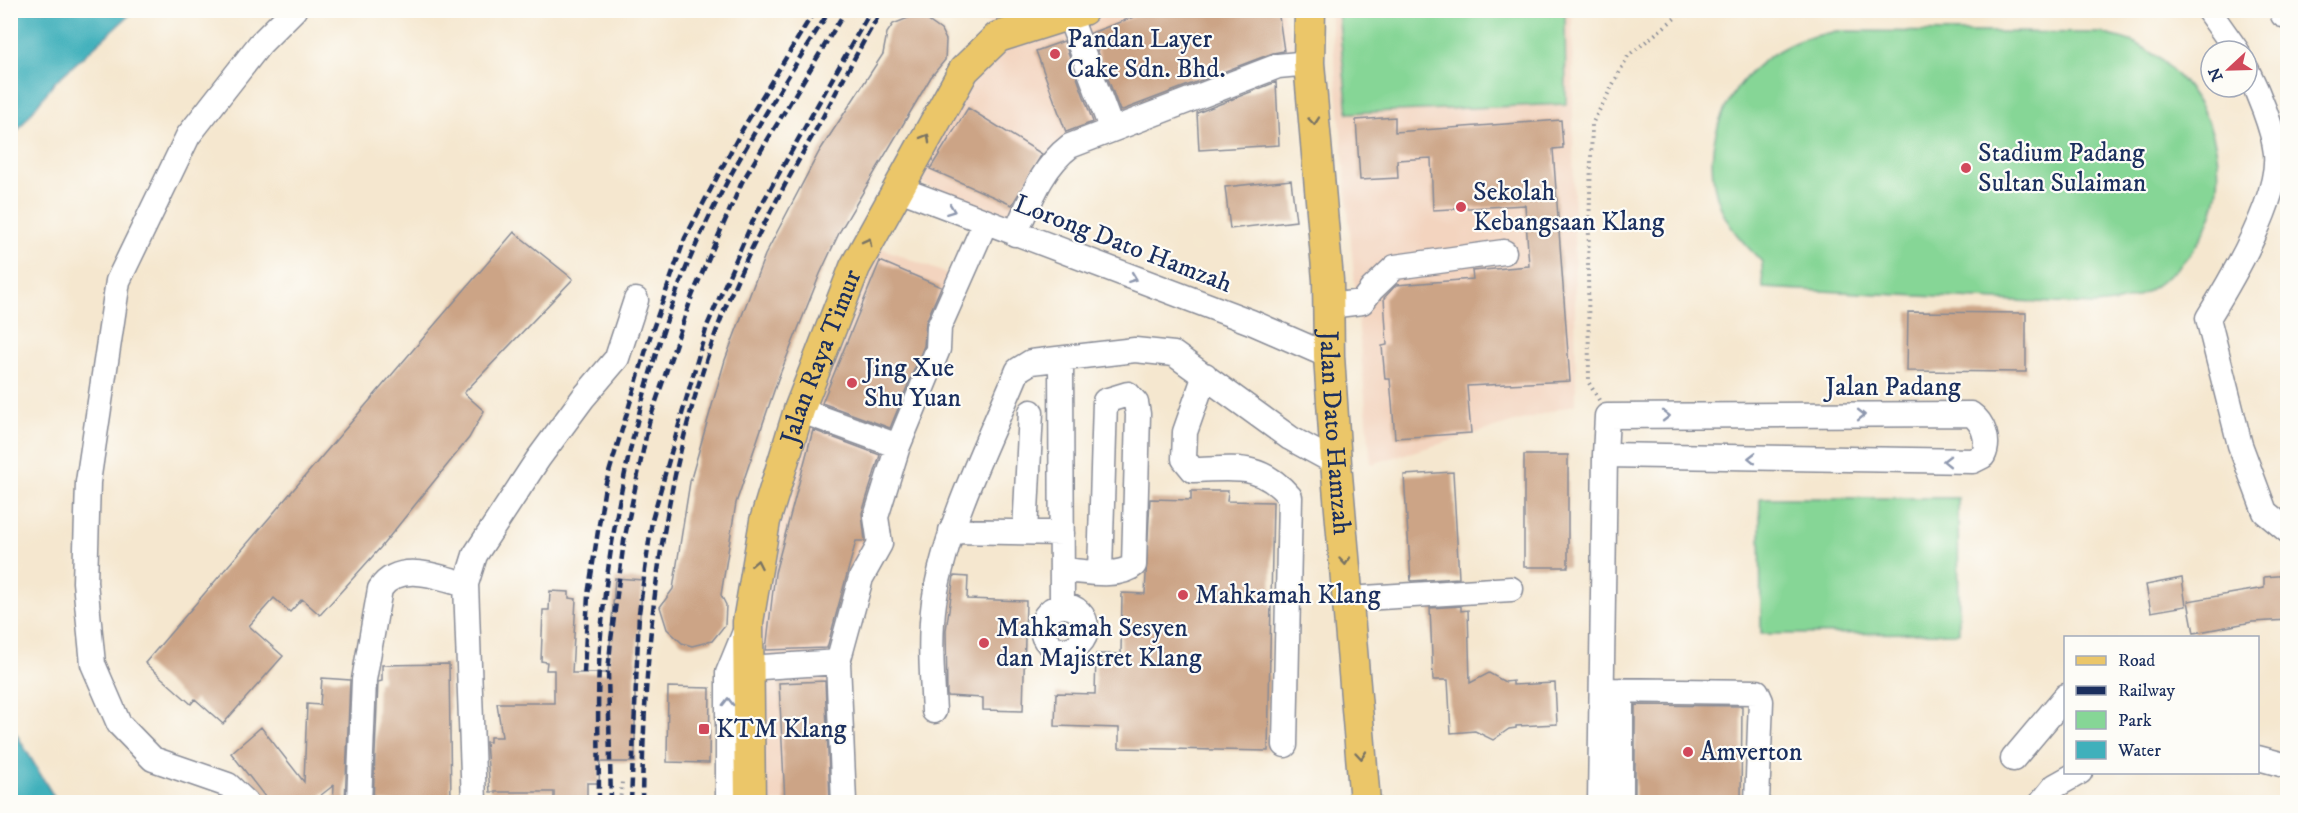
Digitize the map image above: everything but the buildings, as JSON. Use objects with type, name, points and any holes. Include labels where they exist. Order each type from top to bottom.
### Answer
[{"type":"main road","points":[[1290,10],[1309,63]]},
{"type":"main road","points":[[1309,63],[1310,10]]},
{"type":"main road","name":"Jalan Raya Timur","points":[[750,802],[748,622],[768,504],[799,410],[855,267],[964,70],[998,36],[1076,13]]},
{"type":"main road","name":"Jalan Dato Hamzah","points":[[1309,63],[1329,306],[1329,356],[1336,463],[1365,802]]},
{"type":"street","points":[[246,802],[228,785],[153,759],[119,724],[93,664],[85,582],[88,482],[118,281],[188,136],[260,44],[294,10]]},
{"type":"street","points":[[2208,10],[2229,39]]},
{"type":"street","points":[[1076,13],[1111,128]]},
{"type":"street","points":[[1015,234],[1043,174],[1054,158],[1070,146],[1111,128],[1278,66],[1309,63]]},
{"type":"street","points":[[2259,97],[2276,152],[2274,180],[2241,264],[2208,318],[2240,446],[2265,512],[2288,531]]},
{"type":"street","name":"Lorong Dato Hamzah","points":[[897,188],[1251,322],[1329,356]]},
{"type":"street","points":[[844,802],[838,662],[861,578],[880,544],[876,517],[898,446],[938,349],[939,327],[985,223]]},
{"type":"street","points":[[1329,306],[1362,302],[1395,267],[1504,252]]},
{"type":"street","points":[[474,802],[466,584],[475,555],[532,468],[583,398],[617,358],[636,300]]},
{"type":"street","points":[[934,711],[930,647],[934,602],[951,531],[1018,370],[1030,362],[1135,350],[1174,354],[1290,438],[1336,463]]},
{"type":"street","points":[[1061,360],[1062,605]]},
{"type":"street","points":[[1204,375],[1185,432],[1184,459],[1193,470],[1233,469],[1262,472],[1276,481],[1290,497],[1285,745]]},
{"type":"street","points":[[1062,570],[1100,572],[1127,571],[1134,565],[1138,414],[1136,403],[1128,394],[1105,401],[1100,572]]},
{"type":"street","points":[[799,410],[898,446]]},
{"type":"street","points":[[1025,532],[1031,412]]},
{"type":"street","name":"Jalan Padang","points":[[1605,455],[1973,461],[1983,456],[1986,440],[1980,422],[1971,414],[1607,416]]},
{"type":"street","points":[[1607,416],[1605,455],[1611,690],[1621,802]]},
{"type":"street","points":[[951,531],[1062,533]]},
{"type":"street","points":[[359,802],[364,680],[380,589],[386,579],[405,572],[466,584]]},
{"type":"street","points":[[1348,599],[1511,589]]},
{"type":"street","points":[[728,802],[728,673],[748,622]]},
{"type":"street","points":[[748,668],[838,662]]},
{"type":"street","points":[[1600,802],[1611,690]]},
{"type":"street","points":[[1611,690],[1757,692],[1761,701],[1756,802]]},
{"type":"street","points":[[2013,759],[2064,698]]},
{"type":"street","points":[[2259,758],[2288,766]]},
{"type":"street","points":[[2042,802],[2055,786],[2076,774]]},
{"type":"path","points":[[1607,416],[1589,383],[1588,265],[1592,124],[1628,56],[1685,10]]},
{"type":"path","points":[[620,802],[622,782]]},
{"type":"shaded area","points":[[969,11],[1044,11],[994,27]]},
{"type":"shaded area","points":[[1117,11],[1282,11],[1298,52],[1069,141],[1013,222],[915,181],[972,79],[1004,49]]},
{"type":"shaded area","name":"Sekolah Kebangsaan Klang","points":[[1330,11],[1572,11],[1576,404],[1371,464]]},
{"type":"shaded area","points":[[879,247],[957,278],[893,449],[851,582],[839,802],[762,802],[759,624],[765,575],[808,420]]},
{"type":"green space","points":[[1338,11],[1565,11],[1566,104],[1348,113]]},
{"type":"green space","name":"Stadium Padang Sultan Sulaiman","points":[[1836,31],[2102,33],[2141,46],[2169,67],[2191,92],[2207,120],[2216,150],[2218,182],[2212,213],[2198,242],[2175,270],[2156,286],[2128,300],[2107,304],[1763,288],[1762,262],[1734,230],[1721,208],[1714,183],[1712,158],[1716,133],[1724,110],[1737,89],[1753,70],[1773,54],[1796,42]]},
{"type":"green space","points":[[1760,498],[1958,498],[1959,633],[1761,634]]},
{"type":"water","points":[[11,10],[134,11],[55,82],[11,139]]},
{"type":"water","points":[[11,725],[57,802],[11,802]]},
{"type":"railway","points":[[584,673],[588,595],[605,486],[649,340],[685,238],[742,130],[815,10]]},
{"type":"railway","points":[[599,802],[599,676],[605,592],[626,466],[647,383],[673,302],[723,189],[764,116],[830,10]]},
{"type":"railway","points":[[611,802],[608,673],[611,640],[624,541],[649,422],[692,296],[742,182],[846,10]]},
{"type":"railway","points":[[631,802],[639,613],[652,520],[707,326],[755,216],[871,10]]},
{"type":"railway","points":[[642,802],[647,678],[660,556],[684,435],[701,375],[732,291],[755,243],[882,10]]},
{"type":"place","name":"Pandan Layer Cake Sdn. Bhd.","points":[[1055,54]]},
{"type":"place","name":"Stadium Padang Sultan Sulaiman","points":[[1966,168]]},
{"type":"place","name":"Sekolah Kebangsaan Klang","points":[[1461,207]]},
{"type":"place","name":"Jing Xue Shu Yuan","points":[[852,383]]},
{"type":"place","name":"Mahkamah Klang","points":[[1183,595]]},
{"type":"place","name":"Mahkamah Sesyen dan Majistret Klang","points":[[984,643]]},
{"type":"place","name":"KTM Klang","points":[[704,729]]},
{"type":"place","name":"Amverton","points":[[1688,752]]}]
